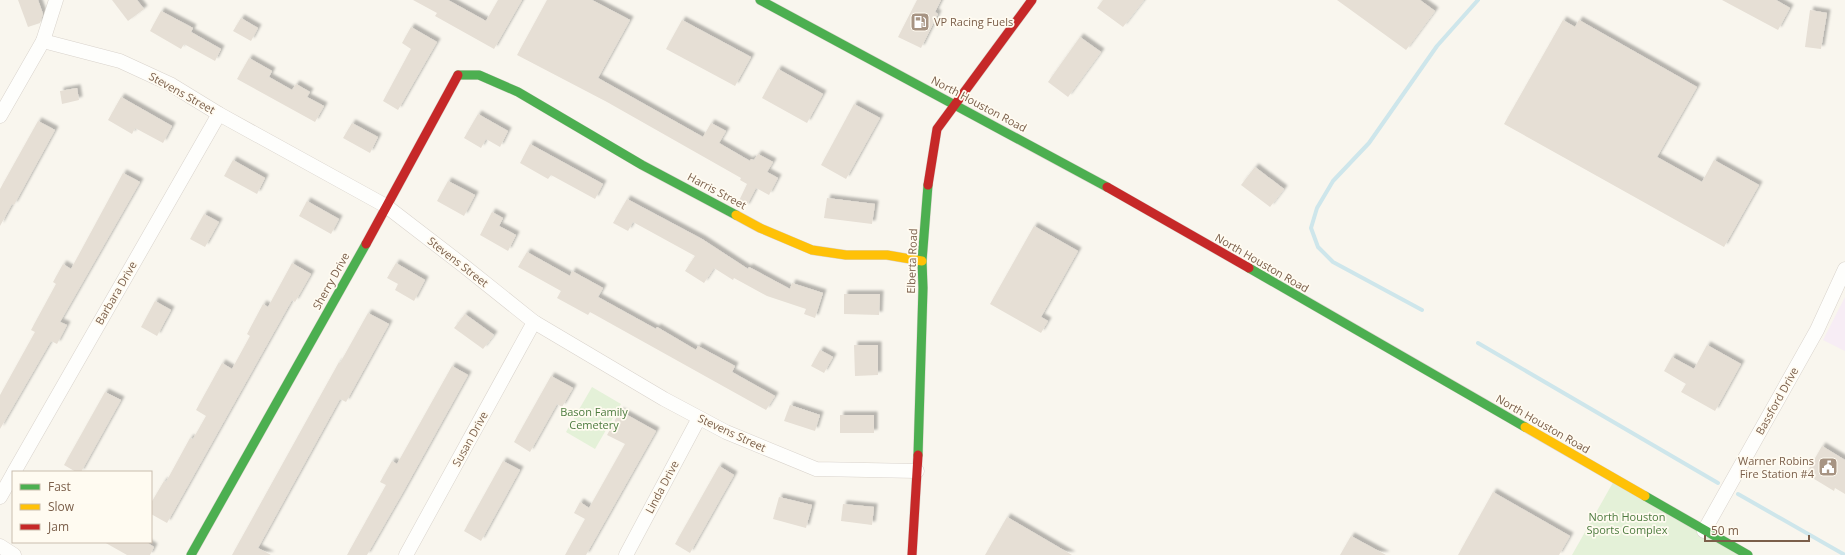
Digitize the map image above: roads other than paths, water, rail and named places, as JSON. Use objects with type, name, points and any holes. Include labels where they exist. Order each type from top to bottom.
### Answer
[{"type":"street","points":[[0,116],[43,41],[56,0]]},
{"type":"street","name":"North Houston Road","points":[[760,0],[1131,200],[1748,555]]},
{"type":"street","name":"Elberta Road","points":[[912,555],[917,471],[923,288],[922,261],[929,174],[937,129],[1032,0]]},
{"type":"street","name":"Stevens Street","points":[[43,41],[120,61],[170,84],[219,114],[386,206],[534,322],[590,356],[699,418],[780,455],[816,469],[917,471]]},
{"type":"street","name":"Sherry Drive","points":[[191,555],[458,74],[478,74],[518,92]]},
{"type":"street","name":"Harris Street","points":[[518,92],[642,165],[760,228],[812,250],[846,256],[887,255],[922,261]]},
{"type":"street","name":"Barbara Drive","points":[[15,471],[219,114]]},
{"type":"street","name":"Bassford Drive","points":[[1704,531],[1816,330],[1845,269]]},
{"type":"street","name":"Susan Drive","points":[[406,555],[534,322]]},
{"type":"street","name":"Linda Drive","points":[[626,555],[699,418]]},
{"type":"street","name":"Barbara Drive","points":[[0,497],[12,476]]},
{"type":"street","points":[[0,546],[14,555]]},
{"type":"waterway","points":[[1422,310],[1333,262],[1318,247],[1311,228],[1317,208],[1333,181],[1369,143],[1437,46],[1478,0]]},
{"type":"waterway","points":[[1478,343],[1718,483]]},
{"type":"waterway","points":[[1738,494],[1845,555]]},
{"type":"place","name":"VP Racing Fuels","points":[[920,22]]},
{"type":"place","name":"Warner Robins Fire Station #4","points":[[1828,467]]},
{"type":"park label","name":"Bason Family Cemetery","points":[[594,418]]},
{"type":"park label","name":"North Houston Sports Complex","points":[[1627,523]]}]
